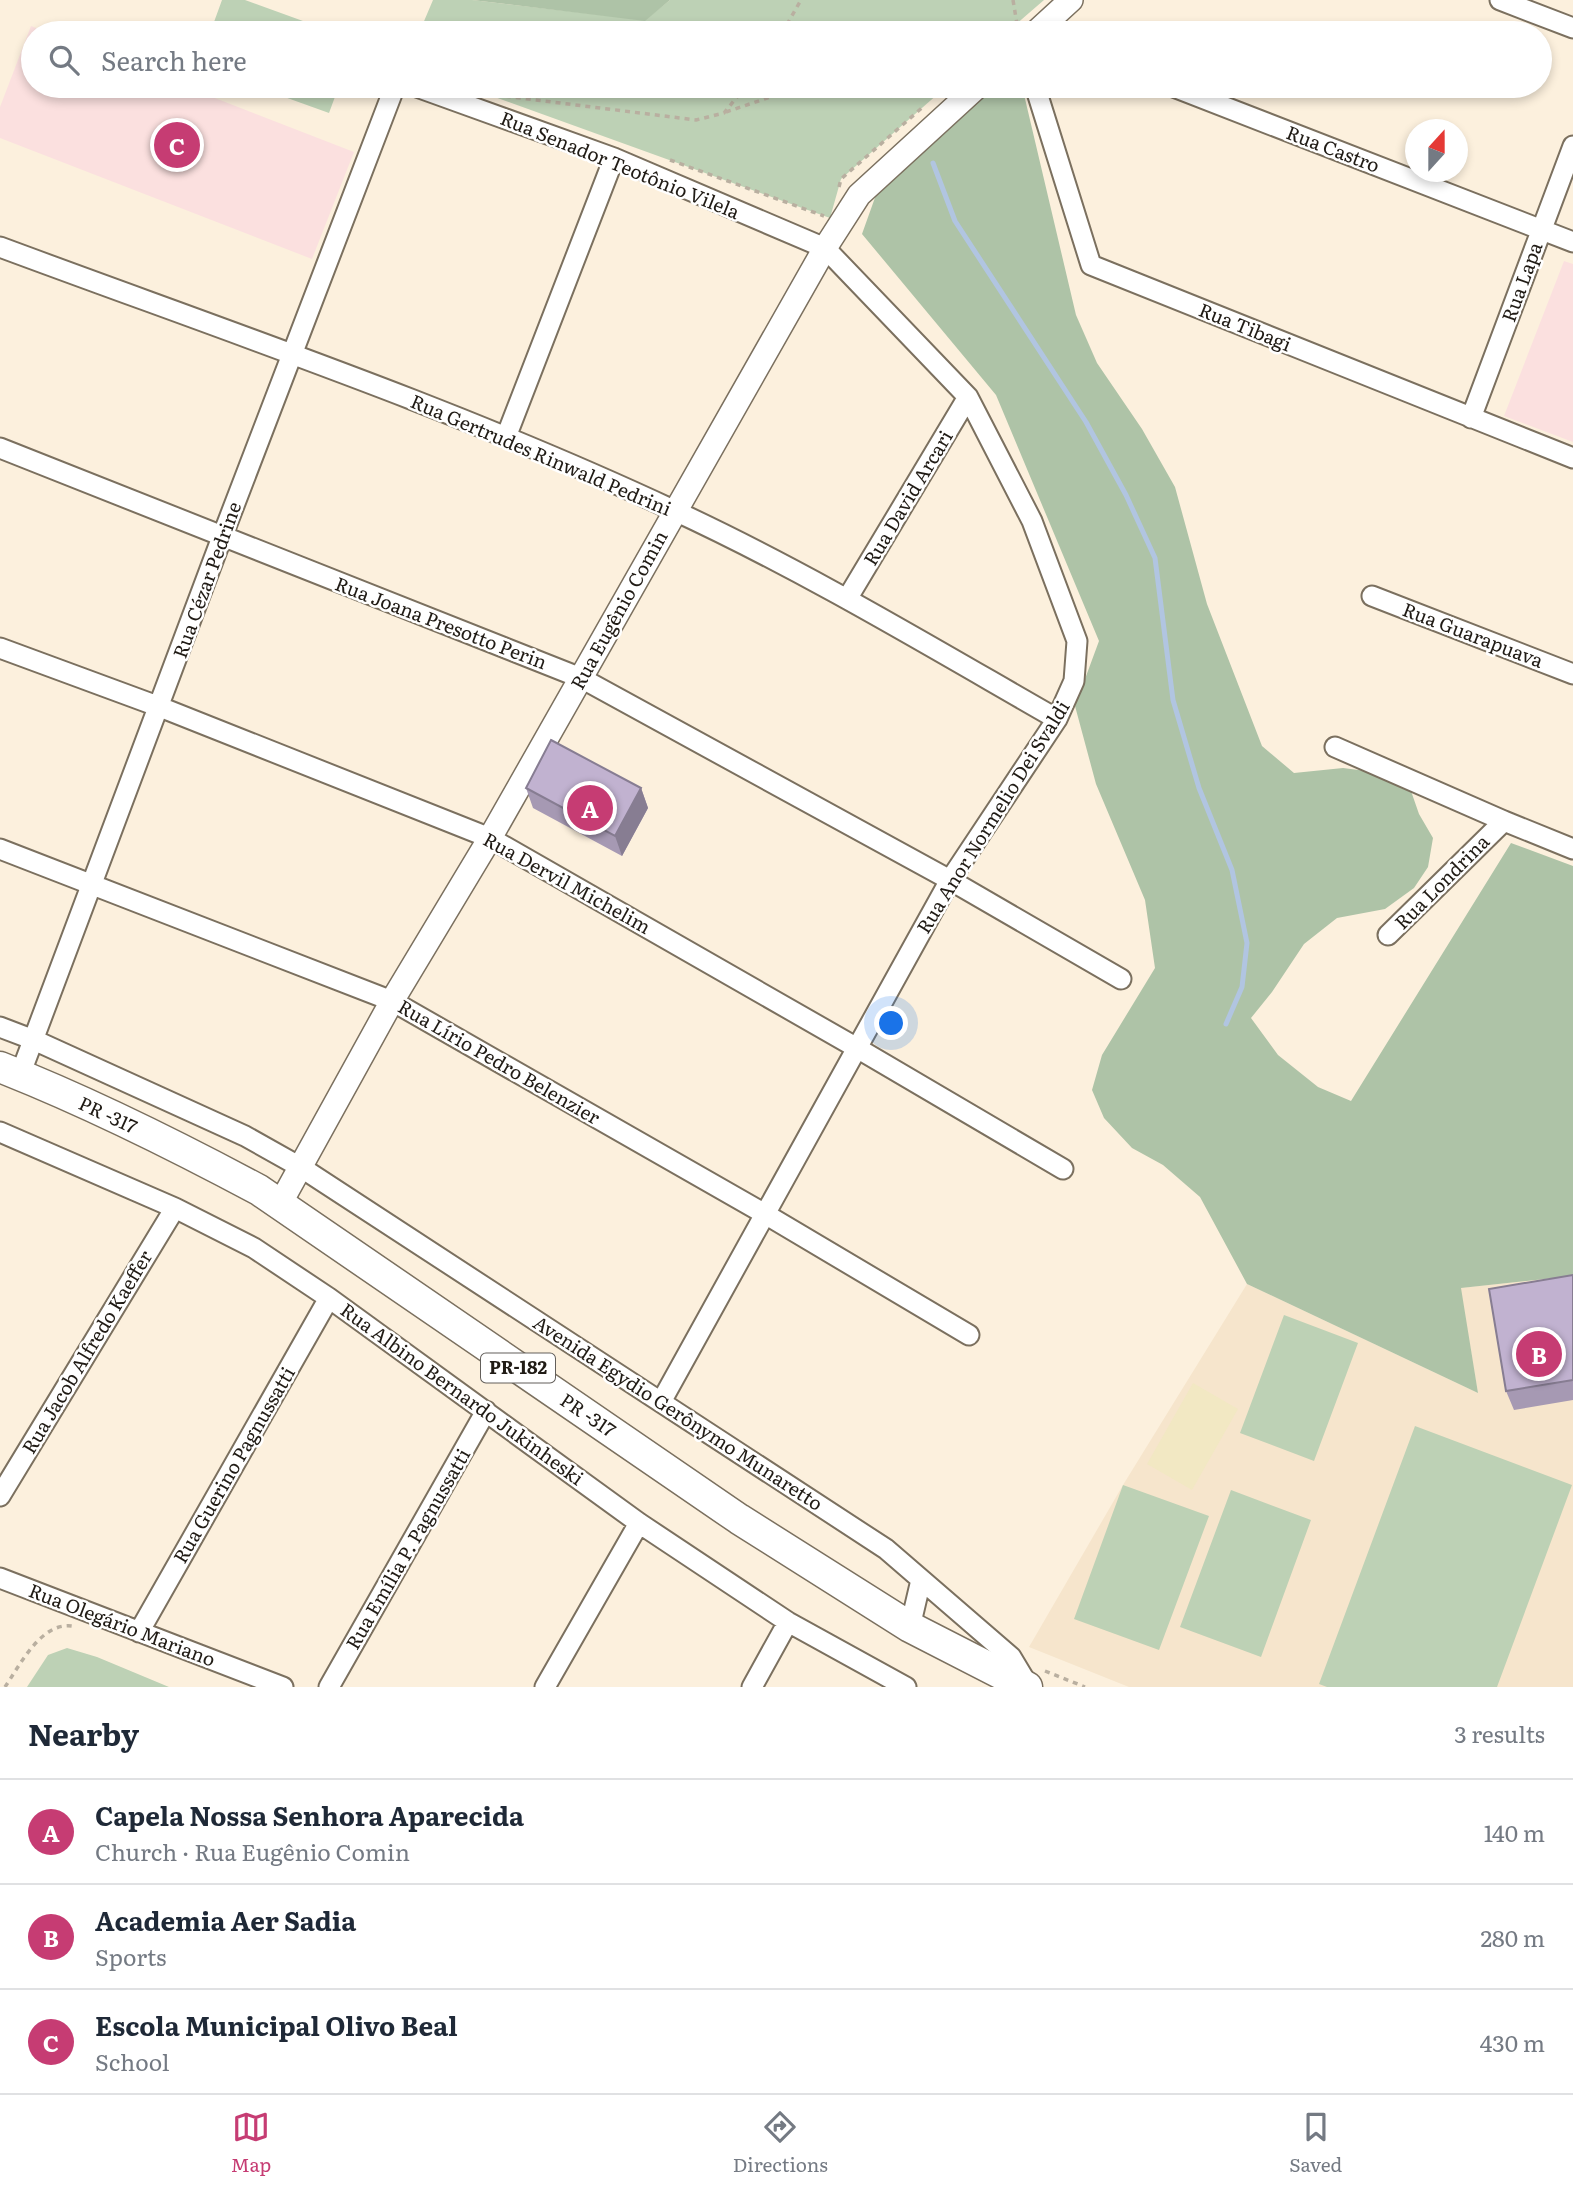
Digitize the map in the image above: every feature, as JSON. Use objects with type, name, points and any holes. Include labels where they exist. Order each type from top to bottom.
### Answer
[{"type":"main road","name":"PR -317","points":[[10,1071],[93,1107],[259,1190],[670,1473],[911,1627],[1028,1687]]},
{"type":"street","points":[[1044,21],[1071,0]]},
{"type":"street","points":[[1500,0],[1573,28]]},
{"type":"street","name":"Rua Cézar Pedrine","points":[[10,1071],[34,1040],[222,537],[390,98]]},
{"type":"street","name":"Rua Senador Teotônio Vilela","points":[[447,98],[614,158],[825,248]]},
{"type":"street","name":"Rua Eugênio Comin","points":[[280,1205],[393,1001],[490,838],[825,248],[859,195],[965,98]]},
{"type":"street","name":"Rua Tibagi","points":[[1039,98],[1091,265],[1573,458]]},
{"type":"street","name":"Rua Castro","points":[[1202,98],[1573,242]]},
{"type":"street","name":"Rua Lapa","points":[[1472,418],[1573,146]]},
{"type":"street","points":[[506,437],[614,158]]},
{"type":"street","name":"Rua Gertrudes Rinwald Pedrini","points":[[0,247],[506,437],[675,511],[847,599],[1057,719]]},
{"type":"street","name":"Rua Anor Normelio Dei Svaldi","points":[[661,1402],[950,880],[1057,719],[1074,681],[1077,641],[1032,521],[968,397],[825,248]]},
{"type":"street","name":"Rua David Arcari","points":[[847,599],[968,397]]},
{"type":"street","name":"Rua Joana Presotto Perin","points":[[0,448],[581,678],[950,880],[1121,979]]},
{"type":"street","name":"Rua Guarapuava","points":[[1372,596],[1573,674]]},
{"type":"street","name":"Rua Dervil Michelim","points":[[0,648],[490,838],[1063,1169]]},
{"type":"street","points":[[1335,747],[1504,821]]},
{"type":"street","name":"Rua Londrina","points":[[1388,935],[1504,821],[1573,849]]},
{"type":"street","name":"Rua Lírio Pedro Belenzier","points":[[0,849],[393,1001],[765,1214],[969,1335]]},
{"type":"street","name":"Avenida Egydio Gerônymo Munaretto","points":[[0,1027],[245,1136],[302,1168],[887,1549],[1011,1657],[1028,1687]]},
{"type":"street","name":"Rua Albino Bernardo Jukinheski","points":[[0,1132],[175,1208],[254,1248],[329,1298],[639,1522],[788,1622],[906,1687]]},
{"type":"street","name":"Rua Jacob Alfredo Kaeffer","points":[[0,1496],[175,1208]]},
{"type":"street","name":"Rua Guerino Pagnussatti","points":[[139,1632],[329,1298]]},
{"type":"street","name":"Rua Emília P. Pagnussatti","points":[[329,1687],[486,1411]]},
{"type":"street","points":[[545,1687],[639,1522]]},
{"type":"street","name":"Rua Olegário Mariano","points":[[0,1578],[283,1687]]},
{"type":"street","points":[[911,1627],[920,1580]]},
{"type":"street","points":[[752,1687],[788,1622]]},
{"type":"path","points":[[789,21],[801,0]]},
{"type":"path","points":[[1013,0],[1025,21]]},
{"type":"path","points":[[498,98],[509,102]]},
{"type":"path","points":[[523,98],[696,120],[768,98]]},
{"type":"path","points":[[724,113],[736,98]]},
{"type":"path","points":[[838,192],[841,179],[927,103]]},
{"type":"path","points":[[663,158],[830,218]]},
{"type":"path","points":[[5,1687],[41,1636],[64,1625],[76,1627]]},
{"type":"path","points":[[1011,1657],[1085,1687]]},
{"type":"shaded area","points":[[21,52],[21,98],[215,98],[354,152],[312,259],[0,138],[0,107]]},
{"type":"shaded area","points":[[1564,261],[1573,264],[1573,442],[1504,416]]},
{"type":"shaded area","points":[[1573,1276],[1573,1687],[1129,1687],[1029,1647],[1123,1485],[1247,1284],[1478,1393],[1460,1288]]},
{"type":"green space","points":[[222,0],[245,0],[303,21],[214,21]]},
{"type":"green space","points":[[433,0],[472,0],[645,20],[670,0],[1044,0],[1020,21],[424,21]]},
{"type":"green space","points":[[472,0],[670,0],[645,21]]},
{"type":"green space","points":[[287,98],[335,98],[329,113]]},
{"type":"green space","points":[[497,98],[933,98],[841,179],[830,218]]},
{"type":"green space","points":[[982,98],[1025,98],[1076,315],[1097,363],[1142,429],[1175,487],[1207,604],[1262,746],[1294,773],[1343,768],[1374,772],[1411,791],[1419,814],[1433,838],[1428,867],[1414,888],[1385,909],[1337,918],[1304,944],[1251,1018],[1278,1055],[1318,1087],[1351,1101],[1511,843],[1573,866],[1573,1276],[1461,1288],[1478,1393],[1247,1284],[1200,1197],[1163,1165],[1132,1148],[1104,1118],[1092,1090],[1102,1055],[1155,968],[1145,900],[1096,784],[1075,706],[1099,641],[996,395],[862,234],[877,192]]},
{"type":"green space","points":[[1284,1315],[1358,1343],[1314,1461],[1240,1433]]},
{"type":"green space","points":[[1415,1426],[1572,1485],[1497,1687],[1327,1687],[1319,1684]]},
{"type":"green space","points":[[1123,1485],[1209,1516],[1159,1650],[1074,1619]]},
{"type":"green space","points":[[1231,1490],[1311,1520],[1261,1657],[1180,1627]]},
{"type":"green space","points":[[67,1648],[97,1657],[169,1687],[27,1687],[48,1655]]},
{"type":"sand","points":[[1193,1383],[1238,1409],[1192,1490],[1147,1464]]},
{"type":"building","points":[[551,740],[641,788],[615,836],[526,788]]},
{"type":"building","points":[[1573,1275],[1573,1380],[1506,1391],[1489,1289]]},
{"type":"waterway","points":[[933,163],[955,221],[1086,422],[1126,495],[1155,558],[1173,700],[1199,788],[1232,870],[1247,943],[1242,987],[1226,1024]]},
{"type":"place","name":"Escola Municipal Olivo Beal","points":[[177,145]]},
{"type":"place","name":"Capela Nossa Senhora Aparecida","points":[[590,808]]},
{"type":"place","name":"Academia Aer Sadia","points":[[1539,1354]]}]
